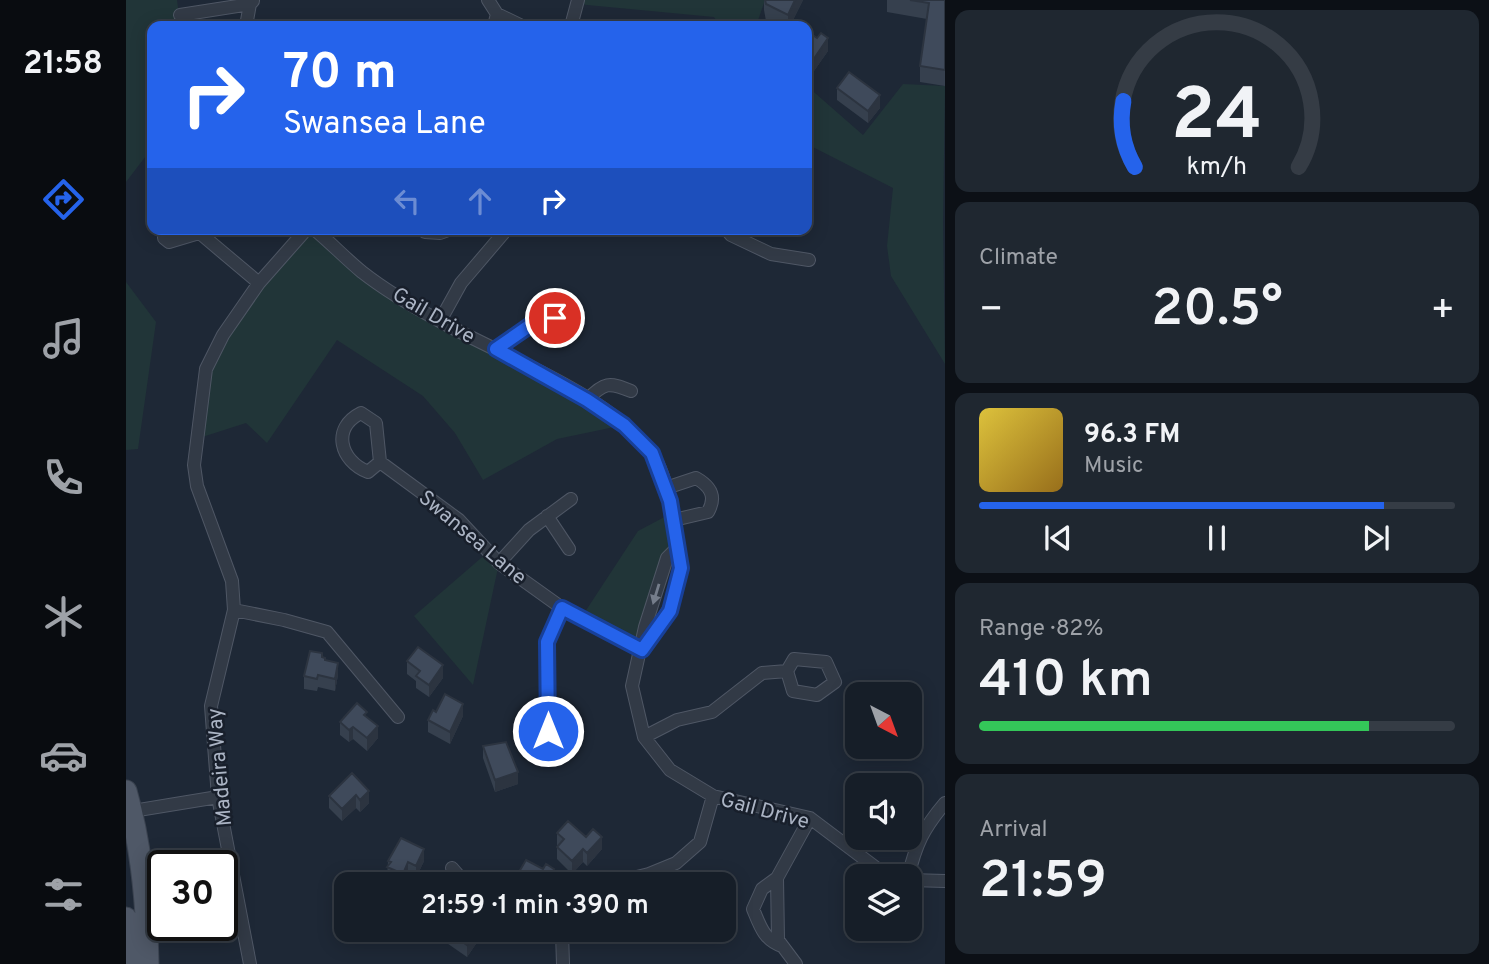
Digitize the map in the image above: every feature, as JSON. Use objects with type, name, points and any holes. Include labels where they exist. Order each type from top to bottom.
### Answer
[{"type":"main road","points":[[128,804],[138,835],[147,923],[148,964]]},
{"type":"main road","points":[[126,918],[128,964]]},
{"type":"street","points":[[488,0],[495,20]]},
{"type":"street","points":[[572,21],[578,0]]},
{"type":"street","points":[[180,15],[252,2],[247,21]]},
{"type":"street","points":[[164,235],[169,243],[188,235]]},
{"type":"street","points":[[202,235],[259,283]]},
{"type":"street","name":"Madeira Way","points":[[250,964],[218,797],[211,706],[234,610],[232,581],[197,486],[195,452],[206,369],[223,335],[259,283],[304,235]]},
{"type":"street","name":"Gail Drive","points":[[315,235],[363,272],[440,321],[587,400],[624,425],[652,453],[666,488],[681,568],[670,611],[642,650]]},
{"type":"street","points":[[440,321],[461,283],[501,235]]},
{"type":"street","points":[[731,235],[771,254],[809,260]]},
{"type":"street","points":[[496,349],[532,324],[555,318]]},
{"type":"street","points":[[587,400],[600,387],[614,384],[631,391]]},
{"type":"street","name":"Swansea Lane","points":[[380,462],[458,520],[499,563],[562,608],[642,650]]},
{"type":"street","points":[[666,488],[696,478],[708,485],[712,492],[712,505],[708,512],[674,520]]},
{"type":"street","points":[[499,563],[528,530],[571,499]]},
{"type":"street","points":[[547,516],[569,550]]},
{"type":"street","name":"Gail Drive","points":[[678,547],[667,558],[645,627],[632,686],[644,737],[670,770],[713,796],[810,818],[871,864]]},
{"type":"street","points":[[548,731],[547,642],[562,608]]},
{"type":"street","points":[[234,610],[327,632],[398,717]]},
{"type":"street","points":[[644,737],[677,720],[712,712],[762,673],[787,671]]},
{"type":"street","points":[[654,872],[676,863],[700,842],[713,796]]},
{"type":"street","points":[[128,804],[218,797]]},
{"type":"street","points":[[912,864],[925,827],[945,803]]},
{"type":"street","points":[[783,946],[775,944],[763,934],[753,909],[762,889],[777,878],[810,818]]},
{"type":"street","points":[[452,868],[456,872]]},
{"type":"street","points":[[777,878],[778,940],[796,964]]},
{"type":"street","points":[[922,879],[945,881]]},
{"type":"street","points":[[560,942],[563,964]]},
{"type":"green space","points":[[126,0],[177,0],[179,15],[172,21],[147,21],[147,155],[126,182]]},
{"type":"green space","points":[[578,0],[765,0],[758,21],[717,21],[714,17],[577,4]]},
{"type":"green space","points":[[903,84],[945,86],[945,364],[891,276],[887,246],[893,188],[812,147],[812,90],[863,135]]},
{"type":"green space","points":[[304,235],[317,235],[363,272],[624,425],[557,439],[483,480],[455,433],[423,396],[337,340],[267,443],[246,423],[196,439],[206,369],[223,335]]},
{"type":"green space","points":[[126,282],[156,322],[138,449],[126,450]]},
{"type":"green space","points":[[672,513],[678,547],[667,558],[642,650],[581,618],[638,531]]},
{"type":"green space","points":[[488,552],[499,563],[473,685],[414,616]]},
{"type":"building","points":[[765,0],[795,0],[788,15],[766,4]]},
{"type":"building","points":[[910,0],[945,0],[945,70],[920,66],[929,3]]},
{"type":"building","points":[[821,33],[828,38],[812,62],[812,34],[817,38]]},
{"type":"building","points":[[849,72],[880,95],[868,111],[837,88]]},
{"type":"building","points":[[418,647],[443,665],[429,685],[416,676],[420,671],[407,661]]},
{"type":"building","points":[[310,651],[322,653],[325,660],[338,663],[335,679],[318,675],[317,679],[304,676]]},
{"type":"building","points":[[445,694],[463,704],[450,732],[428,720],[433,710],[436,712]]},
{"type":"building","points":[[357,703],[367,712],[364,715],[378,726],[367,738],[353,727],[349,730],[340,722]]},
{"type":"building","points":[[506,742],[518,772],[495,780],[483,746]]},
{"type":"building","points":[[352,773],[369,791],[360,800],[356,795],[342,809],[329,796]]},
{"type":"building","points":[[568,821],[586,837],[593,829],[602,837],[587,853],[583,849],[572,861],[557,847],[564,839],[557,833]]},
{"type":"building","points":[[401,838],[424,849],[416,866],[408,862],[404,872],[387,867],[391,862],[388,861]]},
{"type":"building","points":[[526,860],[543,869],[546,864],[554,869],[552,872],[519,872]]},
{"type":"route","points":[[548,731],[547,642],[562,608],[642,650],[670,611],[681,568],[670,501],[652,453],[624,425],[587,400],[496,349],[532,324],[555,318]]}]
